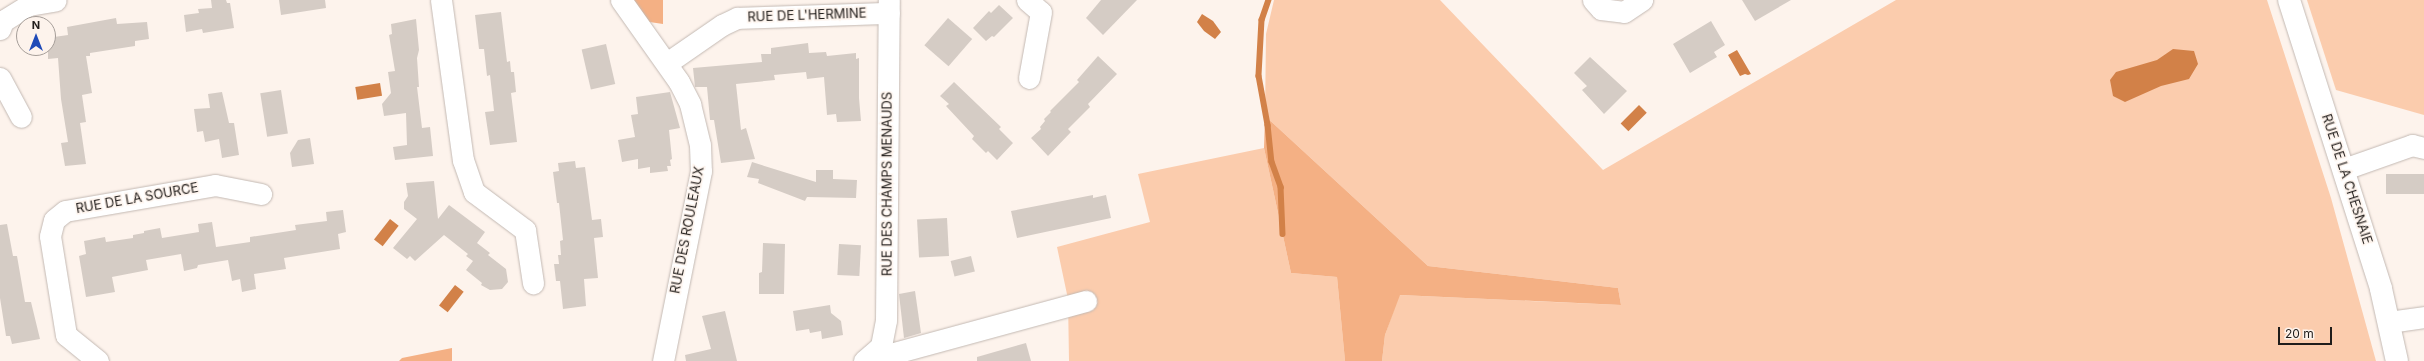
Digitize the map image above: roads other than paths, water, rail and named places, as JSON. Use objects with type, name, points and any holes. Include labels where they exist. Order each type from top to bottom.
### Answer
[{"type":"street","points":[[0,29],[3,21],[28,2],[56,0]]},
{"type":"street","points":[[441,0],[463,160],[474,192],[525,230],[533,283]]},
{"type":"street","name":"RUE DES ROULEAUX","points":[[621,0],[667,63],[690,104],[700,145],[701,171],[663,361]]},
{"type":"street","points":[[1593,0],[1601,9],[1624,12],[1642,0]]},
{"type":"street","name":"RUE DE LA CHESNAIE","points":[[2289,0],[2379,281],[2397,361]]},
{"type":"street","points":[[1029,78],[1040,4]]},
{"type":"street","name":"RUE DE L'HERMINE","points":[[667,63],[722,25],[737,18],[889,7]]},
{"type":"street","name":"RUE DES CHAMPS MENAUDS","points":[[865,361],[881,346],[886,320],[889,7]]},
{"type":"street","points":[[0,78],[21,117]]},
{"type":"street","points":[[2344,169],[2412,146],[2424,148]]},
{"type":"street","name":"RUE DE LA SOURCE","points":[[98,361],[66,335],[50,236],[54,220],[65,211],[215,185],[260,194]]},
{"type":"street","points":[[865,361],[1086,301]]},
{"type":"street","points":[[2389,322],[2424,317]]},
{"type":"waterway","points":[[1269,0],[1262,20],[1259,76],[1268,125],[1272,162],[1281,187],[1283,234]]}]
